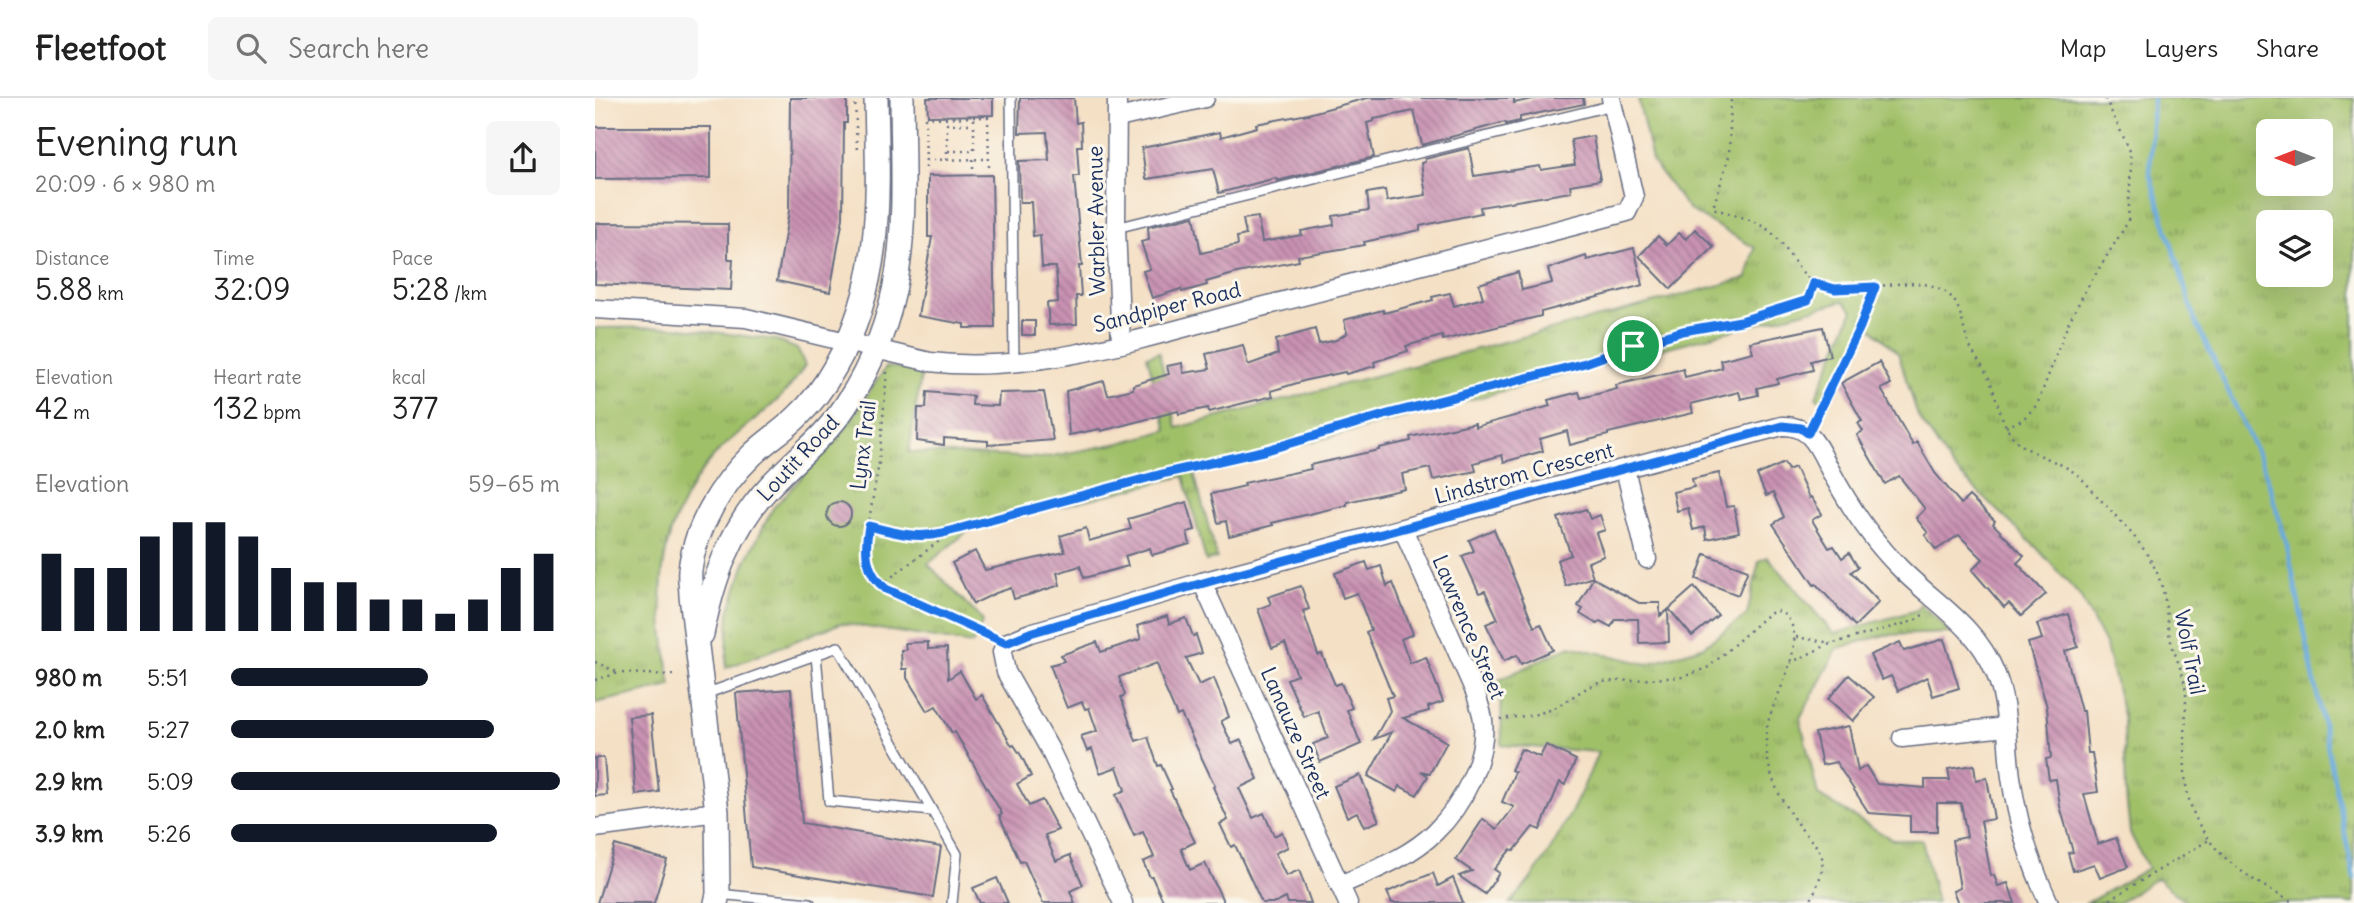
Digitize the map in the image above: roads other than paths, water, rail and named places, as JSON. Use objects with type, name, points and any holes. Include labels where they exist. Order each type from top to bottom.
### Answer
[{"type":"street","name":"Loutit Road","points":[[717,899],[717,812],[690,570],[703,527],[716,500],[735,472],[796,418],[813,399],[837,364],[864,301],[872,267],[878,191],[876,98]]},
{"type":"street","name":"Loutit Road","points":[[698,649],[711,588],[740,527],[769,486],[801,457],[841,413],[862,379],[885,351],[903,234],[902,98]]},
{"type":"street","name":"Warbler Avenue","points":[[1117,98],[1116,228],[1121,344]]},
{"type":"street","points":[[1118,118],[1205,98]]},
{"type":"street","name":"Sandpiper Road","points":[[595,309],[745,318],[947,364],[1014,364],[1121,344],[1626,212],[1635,197],[1612,102]]},
{"type":"street","name":"Lindstrom Crescent","points":[[1123,903],[1055,760],[1006,671],[1002,652],[1006,643],[1030,633],[1202,582],[1782,426],[1801,428],[1808,433],[1865,527],[1903,571],[1959,619],[1987,655],[2002,695],[2006,727]]},
{"type":"street","points":[[1625,469],[1647,559]]},
{"type":"street","name":"Lawrence Street","points":[[1340,885],[1387,864],[1434,833],[1448,817],[1473,774],[1481,746],[1483,720],[1476,694],[1403,530]]},
{"type":"street","name":"Lanauze Street","points":[[1202,582],[1348,903]]},
{"type":"street","points":[[1902,738],[2006,727],[2010,775],[2017,812],[2033,869],[2049,903]]},
{"type":"street","points":[[595,828],[717,812]]},
{"type":"lane","points":[[1011,98],[1014,364]]},
{"type":"lane","points":[[1116,228],[1612,102]]},
{"type":"lane","points":[[704,695],[838,647],[957,854],[952,903]]},
{"type":"lane","points":[[816,655],[829,801],[932,811]]},
{"type":"lane","points":[[717,899],[810,903]]},
{"type":"waterway","points":[[2153,98],[2150,175],[2195,320],[2265,470],[2287,545],[2354,878]]}]
